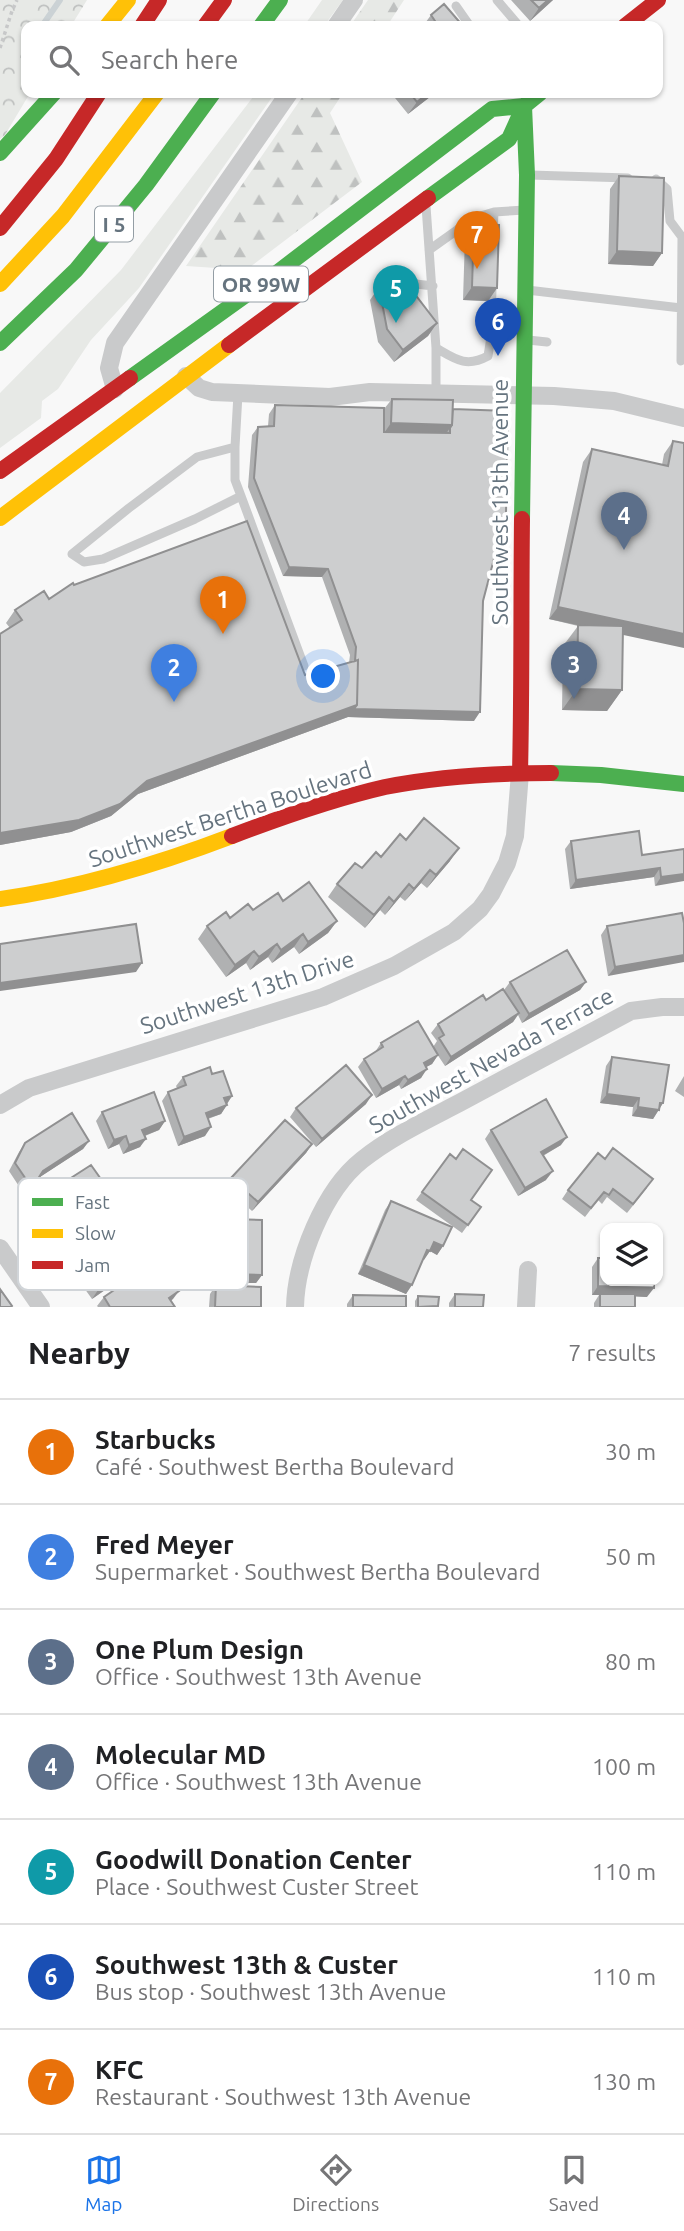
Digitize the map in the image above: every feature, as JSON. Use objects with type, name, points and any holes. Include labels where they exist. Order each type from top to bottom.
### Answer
[{"type":"main road","points":[[111,21],[128,0]]},
{"type":"main road","points":[[145,21],[159,0]]},
{"type":"main road","points":[[209,21],[224,0]]},
{"type":"main road","points":[[265,21],[280,0]]},
{"type":"main road","points":[[631,21],[658,0]]},
{"type":"main road","points":[[0,153],[50,98]]},
{"type":"main road","points":[[0,228],[56,159],[96,98]]},
{"type":"main road","name":"I 5","points":[[0,284],[58,222],[153,98]]},
{"type":"main road","name":"I 5","points":[[0,343],[76,270],[146,184],[209,98]]},
{"type":"main road","name":"OR 99W","points":[[0,471],[278,272],[492,110],[530,98]]},
{"type":"main road","name":"OR 99W","points":[[0,518],[186,376],[509,139],[522,102]]},
{"type":"main road","name":"Southwest 13th Avenue","points":[[520,773],[527,209],[522,102]]},
{"type":"main road","name":"Southwest Bertha Boulevard","points":[[0,899],[87,883],[174,858],[281,817],[350,796],[440,778],[520,773],[649,779],[684,784]]},
{"type":"street","points":[[339,21],[354,0]]},
{"type":"street","points":[[116,389],[108,368],[115,343],[286,98]]},
{"type":"street","points":[[186,376],[206,391],[238,394],[351,400],[370,391],[554,396],[614,401],[684,418]]},
{"type":"street","name":"Southwest 13th Drive","points":[[0,1105],[29,1088],[324,997],[394,966],[454,932],[480,909],[507,863],[516,836],[520,773]]},
{"type":"street","name":"Southwest Nevada Terrace","points":[[295,1307],[300,1271],[316,1225],[327,1203],[360,1161],[399,1135],[631,1011],[684,1007]]},
{"type":"street","points":[[0,1248],[18,1274]]},
{"type":"street","points":[[526,1307],[528,1270]]},
{"type":"street","points":[[29,1290],[41,1307]]},
{"type":"lane","points":[[497,0],[515,21]]},
{"type":"lane","points":[[456,6],[466,21]]},
{"type":"lane","points":[[527,175],[656,179],[667,189],[670,221],[682,237],[681,361]]},
{"type":"lane","points":[[426,201],[433,286],[436,393]]},
{"type":"lane","points":[[429,250],[474,218],[494,212],[527,209]]},
{"type":"lane","points":[[493,239],[494,212]]},
{"type":"lane","points":[[436,348],[464,362],[477,362],[488,356],[492,281]]},
{"type":"lane","points":[[416,284],[433,286]]},
{"type":"lane","points":[[525,290],[681,308]]},
{"type":"lane","points":[[524,340],[547,342]]},
{"type":"lane","points":[[238,394],[235,480],[304,666]]},
{"type":"lane","points":[[235,447],[197,457],[72,554],[84,562],[103,559],[241,496]]},
{"type":"path","points":[[0,48],[17,0]]},
{"type":"green space","points":[[0,0],[87,0],[74,21],[21,21],[21,98],[27,98],[0,139]]},
{"type":"green space","points":[[322,0],[343,0],[328,21],[307,21]]},
{"type":"green space","points":[[368,0],[404,0],[390,21],[353,21]]},
{"type":"green space","points":[[252,98],[272,98],[139,288],[91,340],[58,389],[42,401],[41,418],[0,448],[0,393],[121,270]]},
{"type":"green space","points":[[302,98],[340,98],[330,113],[362,182],[246,270],[186,266]]},
{"type":"building","points":[[531,0],[548,0],[539,8]]},
{"type":"building","points":[[444,4],[459,21],[435,21],[431,15]]},
{"type":"building","points":[[619,176],[664,178],[662,253],[617,251]]},
{"type":"building","points":[[474,224],[499,225],[497,288],[472,287]]},
{"type":"building","points":[[395,274],[437,323],[403,350],[387,329],[379,287]]},
{"type":"building","points":[[392,399],[453,400],[452,425],[391,423]]},
{"type":"building","points":[[275,405],[384,408],[384,432],[450,433],[453,409],[508,411],[506,513],[483,601],[480,712],[354,709],[357,705],[356,647],[328,569],[289,567],[254,478],[258,427],[274,426]]},
{"type":"building","points":[[673,441],[684,443],[684,634],[558,607],[592,449],[668,466]]},
{"type":"building","points":[[247,521],[305,675],[358,660],[357,705],[147,781],[120,804],[79,820],[0,833],[0,634],[22,620],[15,610],[44,591],[49,599],[73,583],[74,585]]},
{"type":"building","points":[[578,625],[623,626],[622,690],[577,689]]},
{"type":"building","points":[[424,818],[459,848],[436,875],[430,870],[414,889],[409,884],[394,902],[389,897],[374,915],[337,884],[355,863],[362,868],[376,852],[381,857],[400,834],[406,840]]},
{"type":"building","points":[[639,831],[642,855],[684,849],[684,874],[661,877],[660,868],[576,880],[571,841]]},
{"type":"building","points":[[309,882],[337,921],[308,942],[303,934],[281,950],[277,944],[259,957],[254,951],[235,965],[207,926],[226,912],[230,918],[248,904],[253,910],[278,893],[283,901]]},
{"type":"building","points":[[682,913],[684,955],[615,967],[607,926]]},
{"type":"building","points":[[136,924],[142,963],[0,983],[0,944]]},
{"type":"building","points":[[567,950],[586,982],[529,1014],[510,982]]},
{"type":"building","points":[[503,989],[519,1013],[451,1057],[439,1038],[444,1035],[438,1024],[483,995],[486,1000]]},
{"type":"building","points":[[418,1021],[438,1055],[424,1063],[427,1069],[408,1080],[405,1076],[382,1089],[364,1059],[383,1047],[381,1043]]},
{"type":"building","points":[[612,1057],[669,1065],[663,1103],[660,1103],[659,1110],[638,1107],[639,1098],[607,1094]]},
{"type":"building","points":[[346,1065],[372,1095],[322,1139],[296,1108]]},
{"type":"building","points":[[210,1067],[212,1074],[223,1071],[232,1096],[224,1098],[227,1105],[206,1113],[211,1127],[184,1137],[168,1092],[186,1085],[183,1077]]},
{"type":"building","points":[[154,1092],[165,1121],[142,1130],[146,1139],[129,1145],[126,1136],[114,1140],[102,1112]]},
{"type":"building","points":[[546,1099],[567,1137],[541,1152],[553,1171],[525,1188],[491,1130]]},
{"type":"building","points":[[72,1113],[89,1141],[43,1171],[38,1178],[25,1178],[15,1163],[25,1143]]},
{"type":"building","points":[[285,1120],[312,1144],[258,1202],[248,1193],[248,1178],[231,1178]]},
{"type":"building","points":[[613,1148],[653,1179],[633,1204],[613,1189],[609,1195],[604,1192],[591,1208],[568,1190],[598,1153],[605,1159]]},
{"type":"building","points":[[463,1149],[492,1170],[471,1200],[481,1207],[468,1225],[422,1192],[450,1154],[456,1159]]},
{"type":"building","points":[[91,1165],[100,1178],[71,1178]]},
{"type":"building","points":[[391,1201],[452,1227],[443,1246],[434,1242],[430,1251],[427,1250],[412,1285],[364,1265]]},
{"type":"building","points":[[248,1220],[262,1220],[262,1275],[248,1275]]},
{"type":"building","points":[[600,1258],[600,1286],[654,1288],[598,1286]]},
{"type":"building","points":[[248,1286],[261,1287],[261,1307],[215,1307],[216,1290],[248,1290]]},
{"type":"building","points":[[0,1289],[12,1306],[11,1307],[0,1307]]},
{"type":"building","points":[[114,1290],[179,1291],[169,1298],[175,1307],[110,1307],[104,1297]]},
{"type":"building","points":[[455,1294],[484,1295],[483,1307],[455,1307]]},
{"type":"building","points":[[600,1294],[635,1294],[635,1307],[600,1307]]},
{"type":"building","points":[[353,1295],[406,1296],[406,1307],[353,1307]]},
{"type":"building","points":[[418,1296],[439,1297],[438,1306],[418,1307]]},
{"type":"waterway","points":[[45,21],[60,0]]},
{"type":"traffic: fast","points":[[265,21],[280,0]]},
{"type":"traffic: fast","points":[[0,153],[50,98]]},
{"type":"traffic: fast","points":[[0,343],[76,270],[146,185],[209,98]]},
{"type":"traffic: fast","points":[[428,198],[509,139],[524,106],[534,98]]},
{"type":"traffic: fast","points":[[522,519],[527,175],[524,106]]},
{"type":"traffic: fast","points":[[130,378],[278,272],[492,109],[524,106]]},
{"type":"traffic: fast","points":[[551,773],[601,775],[684,784]]},
{"type":"traffic: slow","points":[[111,21],[128,0]]},
{"type":"traffic: slow","points":[[0,284],[63,216],[153,98]]},
{"type":"traffic: slow","points":[[0,518],[229,345]]},
{"type":"traffic: slow","points":[[0,899],[59,889],[118,874],[232,836]]},
{"type":"traffic: jam","points":[[145,21],[159,0]]},
{"type":"traffic: jam","points":[[209,21],[224,0]]},
{"type":"traffic: jam","points":[[631,21],[658,0]]},
{"type":"traffic: jam","points":[[0,228],[56,159],[96,98]]},
{"type":"traffic: jam","points":[[229,345],[428,198]]},
{"type":"traffic: jam","points":[[0,471],[130,378]]},
{"type":"traffic: jam","points":[[520,773],[522,519]]},
{"type":"traffic: jam","points":[[232,836],[308,809],[385,787],[468,776],[551,773]]},
{"type":"place","name":"KFC","points":[[477,269]]},
{"type":"place","name":"Goodwill Donation Center","points":[[396,323]]},
{"type":"place","name":"Southwest 13th & Custer","points":[[498,356]]},
{"type":"place","name":"Molecular MD","points":[[624,550]]},
{"type":"place","name":"Starbucks","points":[[223,634]]},
{"type":"place","name":"One Plum Design","points":[[574,699]]},
{"type":"place","name":"Fred Meyer","points":[[174,702]]}]
